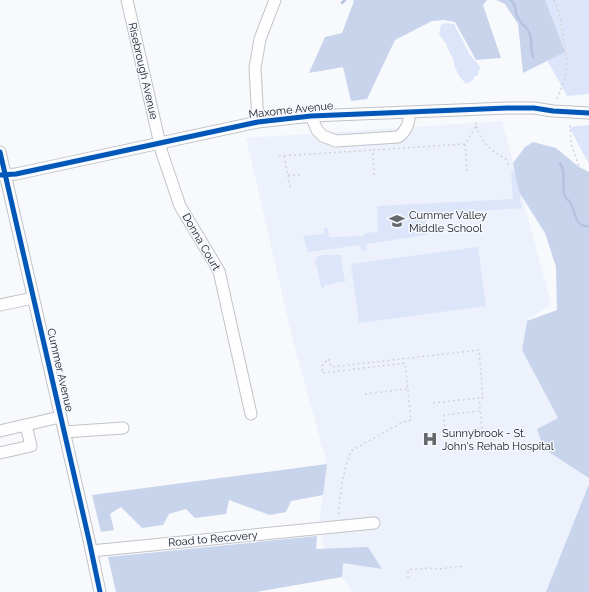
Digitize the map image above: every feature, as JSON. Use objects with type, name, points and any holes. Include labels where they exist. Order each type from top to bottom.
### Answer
[{"type":"street","name":"Risebrough Avenue","points":[[127,0],[159,143]]},
{"type":"street","points":[[258,122],[255,68],[260,39],[275,0]]},
{"type":"street","name":"Maxome Avenue","points":[[2,175],[16,174],[258,122],[311,116],[513,108],[534,108],[553,111],[589,113]]},
{"type":"street","points":[[311,116],[317,130],[323,136],[336,142],[398,137],[409,124],[410,112]]},
{"type":"street","name":"Donna Court","points":[[159,143],[180,206],[219,271],[251,414]]},
{"type":"street","name":"Cummer Avenue","points":[[0,152],[2,175],[33,298],[100,592]]},
{"type":"street","points":[[0,305],[33,298]]},
{"type":"street","points":[[0,430],[60,417]]},
{"type":"street","points":[[0,453],[30,446],[26,425]]},
{"type":"street","points":[[64,432],[122,428]]},
{"type":"street","name":"Road to Recovery","points":[[91,551],[374,523]]},
{"type":"path","points":[[554,0],[560,16],[567,62],[565,78],[557,99]]},
{"type":"path","points":[[476,120],[479,137],[486,145],[507,160],[508,167]]},
{"type":"path","points":[[570,125],[571,144],[579,166],[588,181],[586,192],[589,216]]},
{"type":"path","points":[[467,171],[465,144],[476,126]]},
{"type":"path","points":[[279,156],[465,144]]},
{"type":"path","points":[[373,150],[374,175]]},
{"type":"path","points":[[284,156],[291,190]]},
{"type":"path","points":[[288,175],[300,174]]},
{"type":"path","points":[[339,514],[339,503],[351,451],[411,420],[408,389],[405,363],[322,373],[323,364],[329,359],[331,367],[478,350],[483,398],[433,403]]},
{"type":"path","points":[[365,394],[408,389]]},
{"type":"path","points":[[479,398],[482,429],[445,432],[444,415],[480,411]]},
{"type":"path","points":[[408,578],[408,570],[429,568],[439,569],[463,566]]},
{"type":"path","points":[[570,592],[589,579]]},
{"type":"shaded area","points":[[352,0],[487,0],[483,5],[501,58],[476,60],[455,22],[444,20],[432,21],[395,40],[367,99],[351,101],[343,67],[309,73],[325,37],[342,33],[354,1]]},
{"type":"shaded area","points":[[496,0],[545,0],[565,52],[523,73],[518,24],[505,4]]},
{"type":"shaded area","points":[[514,0],[589,0],[589,94],[567,96]]},
{"type":"shaded area","points":[[445,23],[454,24],[470,55],[481,68],[478,75],[466,84],[459,76],[447,45],[439,34],[441,25]]},
{"type":"shaded area","points":[[502,121],[551,304],[527,321],[522,350],[558,418],[538,429],[544,449],[589,478],[589,484],[546,592],[353,592],[342,577],[330,579],[319,521],[327,464],[293,341],[246,138]]},
{"type":"shaded area","points":[[589,125],[589,164],[569,127]]},
{"type":"shaded area","points":[[533,142],[556,148],[579,167],[589,172],[589,478],[544,449],[537,429],[558,418],[522,350],[527,321],[557,310],[556,267],[545,233],[519,192],[513,163],[525,147]]},
{"type":"shaded area","points":[[515,171],[522,208],[426,214],[427,235],[366,244],[367,251],[362,251],[360,245],[308,252],[303,236],[324,234],[324,228],[328,228],[329,237],[364,236],[364,233],[378,232],[377,206],[513,199],[511,172]]},
{"type":"shaded area","points":[[478,247],[486,306],[359,323],[351,264]]},
{"type":"shaded area","points":[[323,255],[341,255],[344,277],[346,281],[325,285],[323,288],[321,287],[317,266],[315,264],[316,259]]},
{"type":"shaded area","points":[[327,464],[323,495],[291,501],[286,512],[270,515],[229,500],[226,514],[195,518],[186,509],[169,514],[163,525],[142,528],[121,507],[110,514],[114,530],[101,532],[92,495]]},
{"type":"shaded area","points":[[589,484],[589,592],[546,592]]},
{"type":"shaded area","points":[[317,536],[316,549],[368,547],[382,569],[343,563],[342,577],[256,592],[116,592],[108,557]]},
{"type":"waterway","points":[[342,3],[345,0]]},
{"type":"waterway","points":[[511,0],[515,5],[517,17],[529,31],[533,57]]},
{"type":"waterway","points":[[560,163],[563,170],[565,195],[571,204],[578,222],[584,226],[589,226]]},
{"type":"cycle path","points":[[0,175],[16,174],[258,122],[311,116],[507,108],[534,108],[553,111],[589,113]]},
{"type":"cycle path","points":[[0,152],[100,592]]},
{"type":"place","name":"Cummer Valley Middle School","points":[[397,221]]},
{"type":"place","name":"Sunnybrook - St. John's Rehab Hospital","points":[[430,439]]}]
